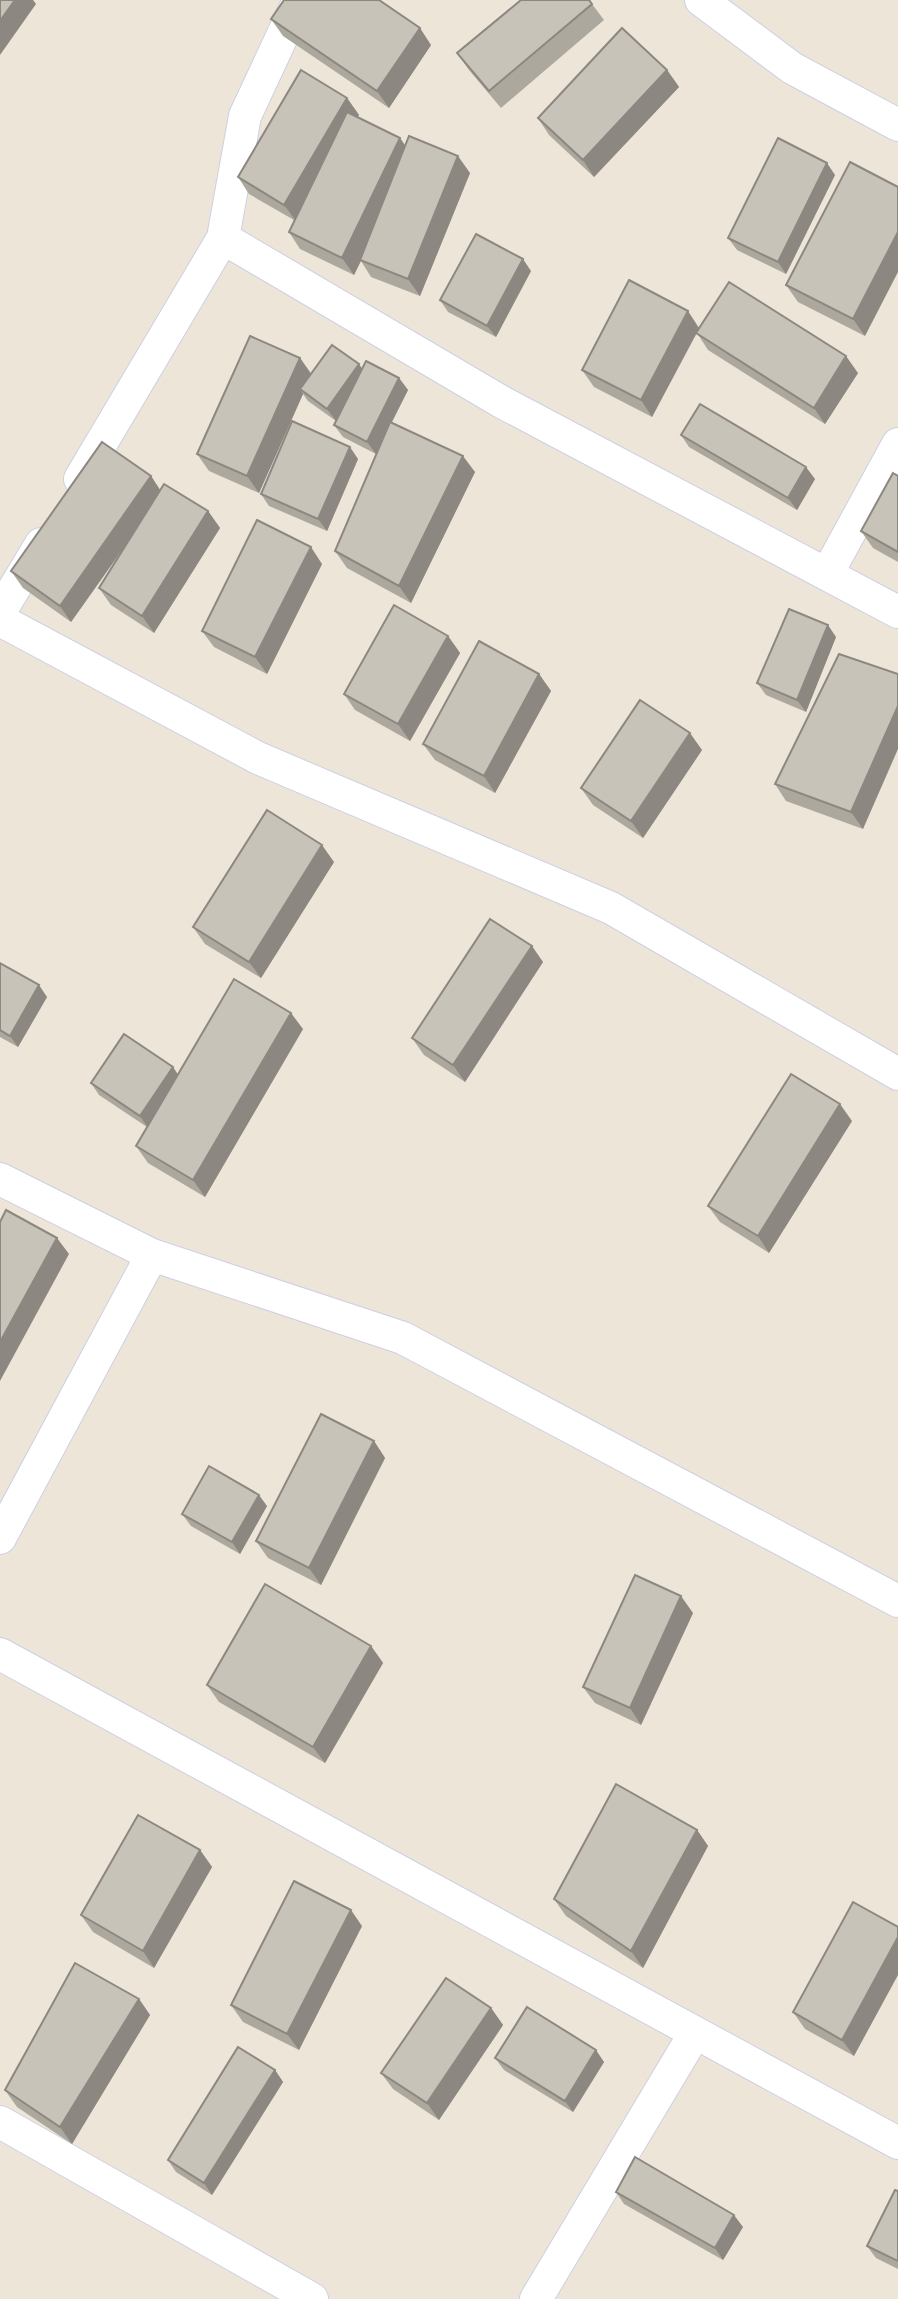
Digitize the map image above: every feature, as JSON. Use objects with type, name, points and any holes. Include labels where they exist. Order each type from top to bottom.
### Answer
[{"type":"street","points":[[0,612],[223,238],[245,116],[299,0]]},
{"type":"street","points":[[701,0],[792,68],[898,125]]},
{"type":"street","points":[[223,238],[500,401],[898,612]]},
{"type":"street","points":[[827,575],[898,444]]},
{"type":"street","points":[[0,620],[258,758],[611,908],[898,1074]]},
{"type":"street","points":[[0,1179],[152,1255],[403,1338],[898,1601]]},
{"type":"street","points":[[0,1538],[152,1255]]},
{"type":"street","points":[[0,1654],[898,2143]]},
{"type":"street","points":[[537,2299],[695,2033]]},
{"type":"street","points":[[0,2122],[312,2299]]},
{"type":"building","points":[[0,0],[15,0],[0,21]]},
{"type":"building","points":[[284,0],[379,0],[420,28],[377,91],[271,19]]},
{"type":"building","points":[[521,0],[589,0],[592,4],[489,91],[457,53]]},
{"type":"building","points":[[622,28],[667,70],[583,160],[538,118]]},
{"type":"building","points":[[301,70],[347,98],[284,205],[238,177]]},
{"type":"building","points":[[347,112],[400,138],[342,258],[289,232]]},
{"type":"building","points":[[409,136],[458,156],[408,279],[360,260]]},
{"type":"building","points":[[778,138],[827,163],[778,262],[728,238]]},
{"type":"building","points":[[850,162],[898,187],[898,232],[853,319],[786,285]]},
{"type":"building","points":[[476,234],[523,259],[487,326],[440,300]]},
{"type":"building","points":[[629,280],[688,311],[641,400],[582,370]]},
{"type":"building","points":[[729,282],[846,356],[814,408],[696,333]]},
{"type":"building","points":[[250,336],[300,358],[247,476],[197,454]]},
{"type":"building","points":[[332,345],[359,364],[327,409],[300,389]]},
{"type":"building","points":[[366,361],[399,378],[367,442],[334,425]]},
{"type":"building","points":[[700,404],[806,467],[788,498],[681,435]]},
{"type":"building","points":[[292,421],[350,447],[318,519],[261,494]]},
{"type":"building","points":[[390,422],[463,456],[399,586],[335,551]]},
{"type":"building","points":[[102,442],[151,476],[60,606],[11,571]]},
{"type":"building","points":[[893,473],[898,476],[898,552],[861,531]]},
{"type":"building","points":[[164,484],[208,511],[142,616],[99,588]]},
{"type":"building","points":[[257,520],[311,547],[255,657],[202,631]]},
{"type":"building","points":[[394,605],[448,636],[398,724],[344,694]]},
{"type":"building","points":[[789,609],[828,625],[797,700],[757,683]]},
{"type":"building","points":[[479,641],[539,674],[484,776],[423,744]]},
{"type":"building","points":[[839,654],[898,674],[898,706],[851,812],[775,784]]},
{"type":"building","points":[[640,700],[690,733],[631,821],[581,788]]},
{"type":"building","points":[[267,810],[322,845],[249,962],[193,927]]},
{"type":"building","points":[[490,919],[532,946],[453,1065],[412,1038]]},
{"type":"building","points":[[0,963],[39,985],[10,1036],[0,1030]]},
{"type":"building","points":[[234,979],[291,1013],[193,1180],[136,1146]]},
{"type":"building","points":[[124,1034],[173,1067],[140,1116],[91,1083]]},
{"type":"building","points":[[791,1074],[840,1104],[758,1236],[708,1206]]},
{"type":"building","points":[[6,1210],[57,1238],[0,1342],[0,1222]]},
{"type":"building","points":[[321,1414],[374,1441],[309,1568],[256,1541]]},
{"type":"building","points":[[209,1466],[259,1495],[232,1542],[182,1514]]},
{"type":"building","points":[[635,1575],[681,1596],[630,1708],[583,1687]]},
{"type":"building","points":[[265,1584],[371,1646],[313,1747],[207,1685]]},
{"type":"building","points":[[616,1784],[697,1830],[631,1951],[554,1899]]},
{"type":"building","points":[[138,1815],[200,1850],[143,1951],[81,1915]]},
{"type":"building","points":[[294,1881],[351,1910],[287,2034],[231,2005]]},
{"type":"building","points":[[853,1902],[898,1927],[898,1937],[842,2040],[793,2012]]},
{"type":"building","points":[[75,1963],[139,1999],[60,2127],[5,2090]]},
{"type":"building","points":[[446,1978],[491,2008],[427,2103],[381,2073]]},
{"type":"building","points":[[527,2007],[596,2050],[565,2101],[495,2058]]},
{"type":"building","points":[[238,2047],[275,2070],[204,2183],[168,2160]]},
{"type":"building","points":[[635,2157],[734,2215],[715,2248],[616,2192]]},
{"type":"building","points":[[895,2190],[898,2191],[898,2261],[867,2246]]}]
